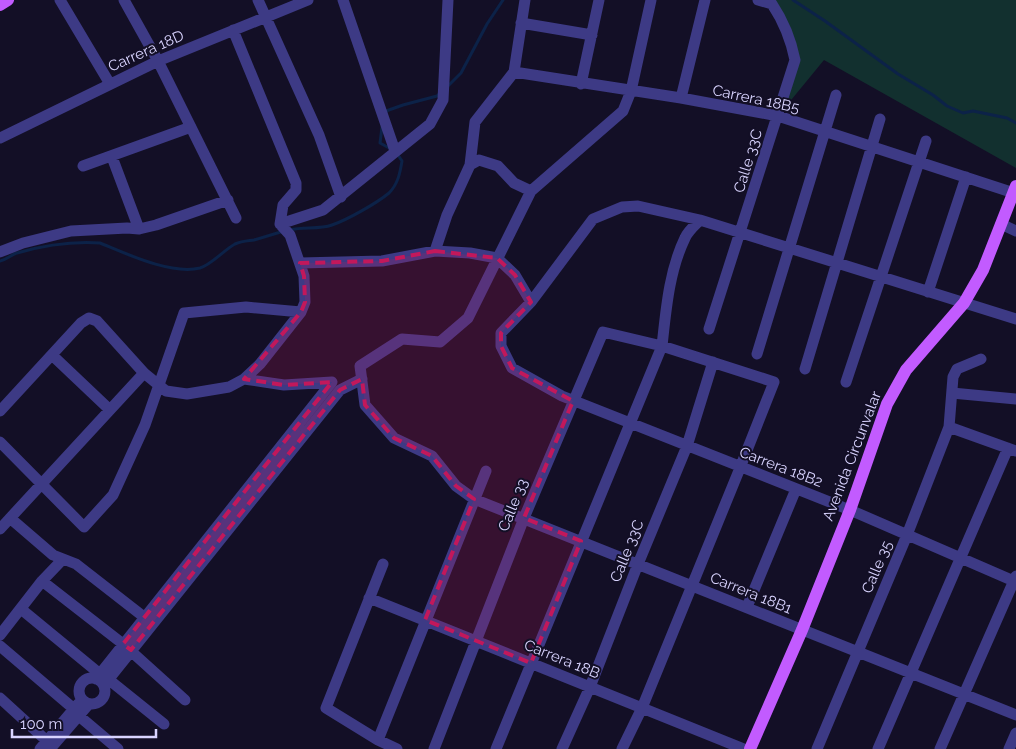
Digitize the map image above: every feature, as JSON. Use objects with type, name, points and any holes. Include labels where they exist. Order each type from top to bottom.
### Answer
[{"type":"main road","points":[[0,5],[8,0]]},
{"type":"main road","name":"Avenida Circunvalar","points":[[750,749],[802,630],[850,510],[887,404],[906,370],[964,303],[983,270],[1015,189]]},
{"type":"street","points":[[60,0],[110,84]]},
{"type":"street","points":[[258,0],[319,135],[341,197]]},
{"type":"street","name":"Carrera 18D","points":[[0,138],[158,61],[308,0]]},
{"type":"street","points":[[343,0],[395,151]]},
{"type":"street","points":[[280,224],[324,210],[430,124],[443,100],[448,0]]},
{"type":"street","points":[[435,251],[447,215],[470,165],[475,122],[514,72],[525,0]]},
{"type":"street","points":[[581,84],[599,0]]},
{"type":"street","points":[[0,698],[48,747],[86,702],[99,703],[105,694],[102,679],[340,390],[362,379],[360,366],[402,339],[440,342],[468,318],[531,191],[623,110],[630,91],[651,0]]},
{"type":"street","points":[[681,98],[705,0]]},
{"type":"street","name":"Calle 33C","points":[[709,329],[795,60],[792,44],[782,19],[772,4],[758,0]]},
{"type":"street","points":[[127,1],[236,218]]},
{"type":"street","points":[[521,23],[592,34]]},
{"type":"street","points":[[234,30],[296,183],[296,190],[283,204],[280,224]]},
{"type":"street","name":"Carrera 18B5","points":[[514,72],[581,84],[681,98],[778,116],[966,177],[1015,189]]},
{"type":"street","points":[[757,354],[836,95]]},
{"type":"street","points":[[805,368],[880,119]]},
{"type":"street","points":[[83,166],[191,128]]},
{"type":"street","points":[[846,382],[926,141]]},
{"type":"street","points":[[112,157],[139,229]]},
{"type":"street","points":[[470,165],[479,160],[498,166],[514,183],[531,191]]},
{"type":"street","points":[[928,292],[966,177]]},
{"type":"street","points":[[0,252],[23,242],[71,231],[139,229],[228,200]]},
{"type":"street","name":"Carrera 18B2","points":[[1015,580],[796,488],[740,468],[562,396],[512,368],[501,346],[501,333],[531,302],[593,219],[622,207],[638,206],[700,220],[1016,319]]},
{"type":"street","points":[[496,749],[662,346],[666,309],[674,268],[685,236],[700,220]]},
{"type":"street","points":[[0,411],[81,323],[88,318],[97,321],[144,373],[166,391],[187,394],[229,387],[244,379],[260,364],[301,312],[305,302],[304,276],[300,263],[290,235],[280,224]]},
{"type":"street","points":[[1001,224],[1016,232]]},
{"type":"street","points":[[300,263],[382,261],[435,251],[470,253],[498,258],[515,275],[531,302]]},
{"type":"street","points":[[0,442],[84,527],[113,495],[145,425],[184,313],[246,307],[301,312]]},
{"type":"street","name":"Calle 33","points":[[434,749],[524,518],[603,332],[662,346]]},
{"type":"street","points":[[622,749],[642,708],[774,382],[662,346]]},
{"type":"street","points":[[52,355],[110,410]]},
{"type":"street","name":"Calle 35","points":[[817,749],[949,427],[953,377],[958,369],[981,359]]},
{"type":"street","name":"Calle 33C","points":[[562,749],[590,687],[687,446],[713,362]]},
{"type":"street","points":[[0,529],[144,373]]},
{"type":"street","points":[[127,647],[144,616],[286,442],[332,382],[284,385],[244,379]]},
{"type":"street","name":"Carrera 18B1","points":[[362,379],[365,405],[394,438],[432,456],[456,486],[474,499],[1016,715]]},
{"type":"street","points":[[952,393],[1016,399]]},
{"type":"street","points":[[878,749],[961,558],[1012,450],[949,427]]},
{"type":"street","points":[[378,740],[486,471]]},
{"type":"street","points":[[747,607],[796,488]]},
{"type":"street","points":[[10,518],[53,555],[76,564],[144,616]]},
{"type":"street","points":[[0,635],[42,581],[63,559]]},
{"type":"street","points":[[383,564],[326,708],[378,740],[397,749]]},
{"type":"street","points":[[940,749],[1015,580]]},
{"type":"street","points":[[42,581],[127,647],[185,700]]},
{"type":"street","name":"Carrera 18B","points":[[369,598],[744,749]]},
{"type":"street","points":[[21,609],[102,679],[164,724]]},
{"type":"street","points":[[0,646],[118,749]]},
{"type":"street","points":[[86,702],[79,692],[82,684],[88,679],[102,679]]},
{"type":"street","points":[[1009,749],[1016,733]]},
{"type":"highlighted area","points":[[435,251],[497,258],[515,275],[531,302],[501,333],[501,346],[512,368],[573,401],[524,518],[581,541],[531,663],[425,620],[474,499],[456,486],[432,456],[394,438],[365,405],[362,379],[340,390],[131,650],[123,644],[332,382],[284,385],[244,379],[301,312],[305,302],[304,276],[300,263],[382,261]]},
{"type":"green space","points":[[758,0],[1016,0],[1016,168],[824,60],[778,116],[795,60],[782,19]]},
{"type":"waterway","points":[[448,86],[461,73],[487,24],[503,0]]},
{"type":"waterway","points":[[793,0],[947,106],[963,113],[973,111],[1007,118],[1016,123]]},
{"type":"waterway","points":[[386,114],[386,111],[439,94]]},
{"type":"waterway","points":[[382,127],[380,143],[391,149]]},
{"type":"waterway","points":[[290,230],[321,227],[338,223],[384,197],[395,186],[398,178],[402,161],[398,155]]},
{"type":"waterway","points":[[0,261],[27,250],[48,246],[68,243],[100,243],[136,258],[163,266],[176,269],[200,268],[213,261],[235,244],[284,231]]}]
